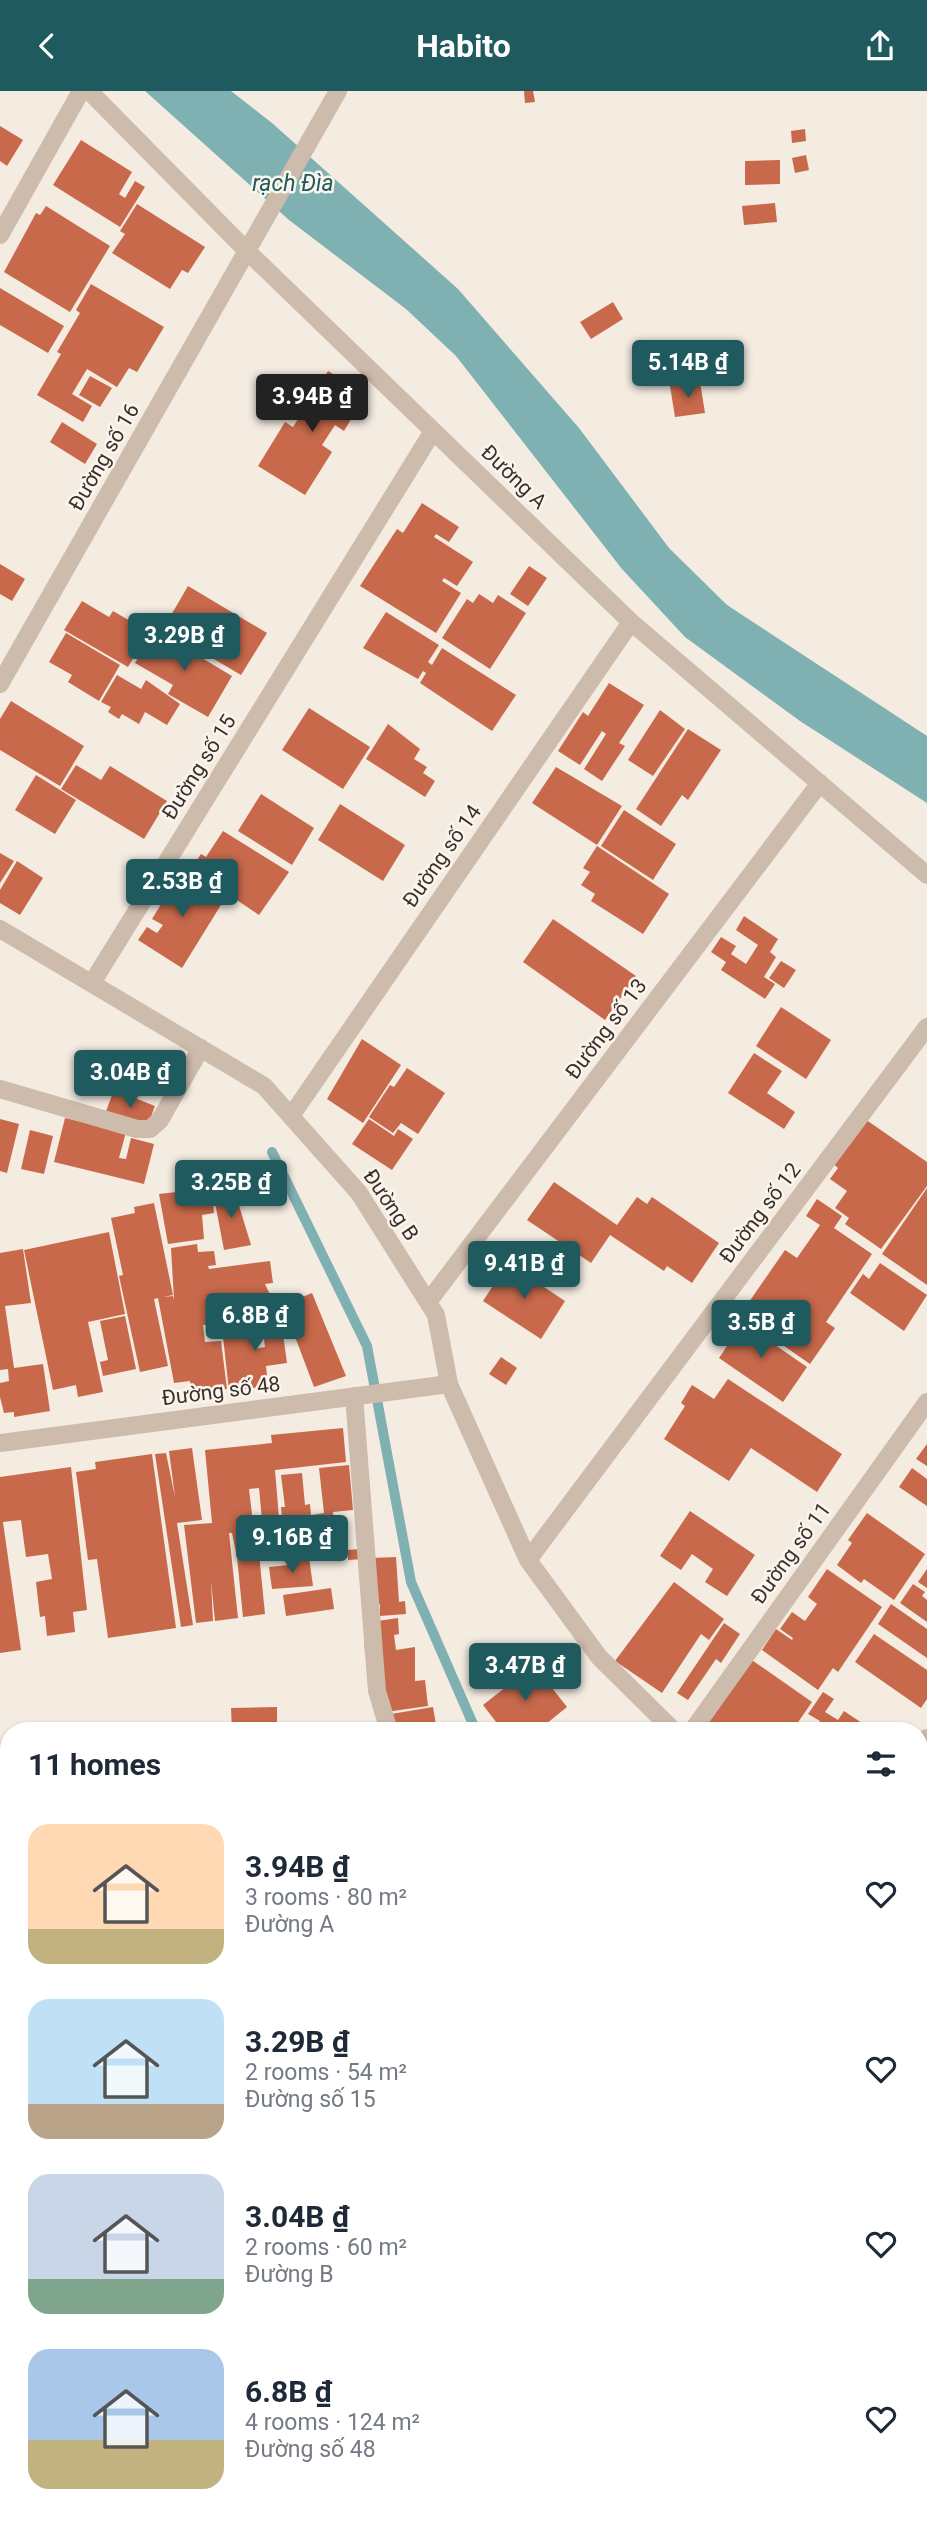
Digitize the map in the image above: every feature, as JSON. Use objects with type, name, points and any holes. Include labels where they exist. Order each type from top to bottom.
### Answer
[{"type":"street","points":[[0,235],[81,91]]},
{"type":"street","name":"Đường A","points":[[89,91],[248,252],[631,622],[927,875]]},
{"type":"street","name":"Đường số 16","points":[[0,684],[338,91]]},
{"type":"street","name":"Đường số 15","points":[[92,983],[433,431]]},
{"type":"street","name":"Đường số 14","points":[[291,1116],[631,622]]},
{"type":"street","name":"Đường số 13","points":[[428,1302],[820,783]]},
{"type":"street","name":"Đường B","points":[[0,929],[264,1086],[359,1193],[436,1315],[449,1384],[528,1560],[599,1657],[665,1722]]},
{"type":"street","name":"Đường số 12","points":[[528,1560],[927,1027]]},
{"type":"street","points":[[0,1089],[137,1129],[150,1129],[160,1120],[201,1048]]},
{"type":"street","name":"Đường số 48","points":[[0,1443],[449,1384]]},
{"type":"street","points":[[360,1396],[377,1691],[386,1722]]},
{"type":"street","name":"Đường số 11","points":[[698,1722],[927,1402]]},
{"type":"water","name":"rạch Đìa","points":[[145,91],[231,91],[272,123],[458,289],[579,428],[669,548],[727,605],[927,736],[927,803],[800,721],[685,637],[622,569],[456,356],[406,309],[289,220]]},
{"type":"building","points":[[524,91],[533,91],[535,102],[525,103]]},
{"type":"building","points":[[0,126],[23,140],[7,166],[0,161]]},
{"type":"building","points":[[805,129],[806,141],[792,143],[791,131]]},
{"type":"building","points":[[81,140],[132,172],[119,194],[125,198],[135,181],[145,187],[120,227],[53,185]]},
{"type":"building","points":[[806,155],[809,170],[795,173],[792,158]]},
{"type":"building","points":[[780,160],[780,184],[745,185],[745,161]]},
{"type":"building","points":[[775,203],[777,222],[744,225],[742,206]]},
{"type":"building","points":[[137,204],[205,247],[188,273],[182,270],[170,289],[112,253],[125,234],[120,231]]},
{"type":"building","points":[[46,206],[110,246],[70,312],[4,272],[36,213],[40,215]]},
{"type":"building","points":[[91,284],[164,327],[137,372],[129,368],[117,387],[87,369],[72,394],[92,406],[83,422],[37,395],[61,354],[57,352],[80,313],[76,310]]},
{"type":"building","points":[[0,288],[64,326],[48,353],[0,325]]},
{"type":"building","points":[[613,302],[623,319],[591,339],[580,322]]},
{"type":"building","points":[[328,371],[366,394],[344,431],[335,425],[322,445],[332,452],[305,495],[258,466],[285,422],[293,427]]},
{"type":"building","points":[[90,376],[112,388],[100,407],[79,395]]},
{"type":"building","points":[[700,382],[705,413],[675,417],[670,386]]},
{"type":"building","points":[[62,422],[97,444],[85,464],[50,442]]},
{"type":"building","points":[[422,503],[459,527],[449,542],[436,534],[434,537],[473,562],[457,586],[444,578],[442,581],[461,593],[436,633],[360,586],[397,529],[403,533]]},
{"type":"building","points":[[0,564],[25,579],[12,601],[0,594]]},
{"type":"building","points":[[529,566],[547,578],[528,606],[510,594]]},
{"type":"building","points":[[188,586],[267,633],[241,675],[163,629]]},
{"type":"building","points":[[479,594],[493,603],[498,595],[526,613],[490,669],[442,638],[467,599],[473,603]]},
{"type":"building","points":[[82,601],[109,617],[113,611],[149,632],[128,667],[64,630]]},
{"type":"building","points":[[386,612],[439,645],[428,662],[432,665],[442,648],[516,695],[492,731],[420,683],[426,673],[423,671],[418,679],[363,648]]},
{"type":"building","points":[[155,630],[232,676],[208,717],[168,694],[173,685],[135,663]]},
{"type":"building","points":[[66,633],[120,665],[99,701],[68,682],[72,675],[49,662]]},
{"type":"building","points":[[117,675],[141,689],[146,680],[180,704],[167,725],[145,712],[139,724],[122,714],[119,719],[108,712],[111,707],[101,702]]},
{"type":"building","points":[[609,683],[644,705],[619,743],[625,746],[602,781],[584,769],[606,734],[602,731],[580,765],[558,751],[583,712],[588,716]]},
{"type":"building","points":[[11,701],[84,746],[60,786],[0,750],[0,719]]},
{"type":"building","points":[[309,708],[370,747],[343,789],[282,750]]},
{"type":"building","points":[[660,710],[685,729],[653,776],[628,760]]},
{"type":"building","points":[[388,724],[420,749],[414,759],[427,767],[423,773],[435,781],[425,797],[366,759]]},
{"type":"building","points":[[688,729],[721,750],[688,800],[682,795],[661,826],[636,809]]},
{"type":"building","points":[[76,765],[101,780],[110,766],[167,801],[144,839],[61,789]]},
{"type":"building","points":[[556,767],[622,806],[597,845],[532,803]]},
{"type":"building","points":[[36,775],[76,800],[55,834],[15,810]]},
{"type":"building","points":[[261,794],[314,828],[292,865],[238,831]]},
{"type":"building","points":[[340,804],[405,845],[383,881],[318,840]]},
{"type":"building","points":[[624,810],[676,844],[653,880],[601,846]]},
{"type":"building","points":[[223,831],[289,872],[259,915],[191,869],[201,854],[206,857]]},
{"type":"building","points":[[597,846],[669,894],[643,934],[591,901],[595,894],[581,885],[590,872],[583,868]]},
{"type":"building","points":[[0,853],[14,861],[0,883]]},
{"type":"building","points":[[17,861],[43,878],[20,915],[0,903],[0,890]]},
{"type":"building","points":[[181,873],[224,900],[182,968],[138,940],[147,927],[157,933],[163,925],[152,919],[166,896],[160,892],[172,874],[178,877]]},
{"type":"building","points":[[744,916],[778,939],[770,952],[776,957],[764,977],[775,984],[765,999],[721,970],[726,962],[711,952],[721,937],[736,946],[731,954],[746,964],[758,945],[736,930]]},
{"type":"building","points":[[553,919],[636,976],[605,1020],[523,962]]},
{"type":"building","points":[[781,961],[796,970],[784,988],[769,978]]},
{"type":"building","points":[[781,1007],[831,1040],[806,1079],[756,1046]]},
{"type":"building","points":[[362,1039],[401,1065],[363,1123],[327,1099]]},
{"type":"building","points":[[754,1053],[782,1071],[767,1093],[795,1112],[784,1129],[728,1093]]},
{"type":"building","points":[[407,1068],[445,1093],[418,1134],[401,1123],[393,1133],[369,1117],[390,1085],[394,1087]]},
{"type":"building","points":[[114,1090],[155,1106],[146,1130],[105,1114]]},
{"type":"building","points":[[862,1117],[927,1162],[927,1186],[881,1249],[845,1224],[849,1218],[835,1208],[847,1191],[830,1179],[838,1168],[831,1162]]},
{"type":"building","points":[[65,1118],[126,1132],[119,1158],[126,1159],[131,1138],[154,1144],[144,1184],[54,1162]]},
{"type":"building","points":[[0,1119],[19,1124],[7,1173],[0,1171]]},
{"type":"building","points":[[369,1119],[394,1136],[398,1129],[413,1139],[392,1170],[352,1144]]},
{"type":"building","points":[[30,1130],[53,1136],[44,1174],[21,1169]]},
{"type":"building","points":[[554,1182],[617,1225],[637,1197],[647,1204],[652,1197],[719,1243],[692,1283],[667,1266],[664,1271],[610,1235],[591,1263],[527,1220]]},
{"type":"building","points":[[211,1188],[214,1213],[202,1215],[204,1239],[168,1244],[159,1194]]},
{"type":"building","points":[[927,1188],[927,1285],[882,1254]]},
{"type":"building","points":[[234,1189],[251,1245],[224,1250],[213,1192]]},
{"type":"building","points":[[817,1199],[842,1216],[834,1228],[872,1254],[826,1322],[835,1328],[810,1364],[740,1315],[785,1250],[797,1258],[820,1225],[806,1216]]},
{"type":"building","points":[[154,1203],[173,1295],[163,1297],[173,1296],[174,1300],[171,1248],[197,1244],[198,1252],[214,1251],[216,1265],[208,1266],[209,1269],[270,1261],[273,1283],[265,1284],[275,1305],[255,1307],[257,1331],[217,1336],[216,1324],[203,1325],[205,1342],[221,1341],[227,1389],[191,1393],[190,1381],[174,1383],[158,1298],[154,1299],[168,1366],[140,1372],[119,1276],[123,1275],[111,1218],[135,1213],[134,1207]]},
{"type":"building","points":[[109,1232],[125,1314],[88,1322],[103,1392],[78,1397],[76,1385],[53,1390],[24,1250]]},
{"type":"building","points":[[23,1249],[31,1303],[5,1306],[14,1368],[43,1364],[50,1411],[14,1417],[14,1412],[4,1413],[0,1397],[0,1383],[9,1381],[8,1369],[0,1370],[0,1253]]},
{"type":"building","points":[[508,1263],[565,1301],[541,1339],[483,1301]]},
{"type":"building","points":[[880,1263],[927,1295],[904,1331],[850,1293],[863,1274],[869,1279]]},
{"type":"building","points":[[312,1293],[346,1376],[314,1387],[283,1305]]},
{"type":"building","points":[[279,1305],[287,1363],[266,1366],[268,1386],[229,1391],[223,1337],[252,1333],[254,1349],[265,1347],[260,1308]]},
{"type":"building","points":[[734,1313],[745,1320],[743,1323],[807,1367],[783,1402],[719,1358],[735,1334],[724,1327]]},
{"type":"building","points":[[125,1316],[136,1369],[103,1376],[100,1362],[108,1360],[100,1321]]},
{"type":"building","points":[[501,1357],[517,1368],[506,1385],[489,1374]]},
{"type":"building","points":[[728,1379],[842,1454],[817,1492],[751,1448],[729,1481],[664,1439],[685,1406],[681,1403],[692,1385],[714,1399]]},
{"type":"building","points":[[343,1428],[346,1462],[275,1470],[279,1518],[282,1518],[281,1507],[285,1507],[281,1475],[302,1473],[305,1505],[310,1504],[311,1515],[324,1513],[319,1468],[349,1465],[353,1510],[333,1512],[335,1529],[327,1530],[330,1551],[265,1560],[262,1540],[286,1536],[259,1539],[257,1521],[262,1520],[259,1488],[249,1489],[253,1523],[248,1524],[249,1535],[257,1534],[265,1614],[243,1617],[237,1557],[232,1533],[229,1533],[238,1618],[215,1621],[211,1581],[213,1621],[196,1623],[184,1525],[212,1523],[205,1450],[272,1443],[271,1435]],"holes":[[[300,1516],[301,1533],[320,1531],[289,1536],[287,1517]]]},
{"type":"building","points":[[927,1444],[927,1466],[916,1459]]},
{"type":"building","points":[[192,1448],[202,1520],[177,1523],[193,1625],[181,1627],[155,1454],[166,1453],[175,1497],[169,1451]]},
{"type":"building","points":[[152,1454],[176,1628],[108,1638],[97,1559],[88,1560],[76,1472],[96,1469],[95,1462]]},
{"type":"building","points":[[71,1467],[87,1610],[73,1612],[75,1632],[47,1636],[45,1616],[40,1617],[36,1582],[52,1579],[48,1554],[26,1557],[21,1520],[3,1522],[21,1650],[0,1653],[0,1477]]},
{"type":"building","points":[[912,1468],[927,1479],[927,1506],[899,1487]]},
{"type":"building","points":[[690,1511],[755,1555],[727,1596],[705,1582],[713,1569],[692,1554],[681,1570],[660,1556]]},
{"type":"building","points":[[867,1513],[925,1554],[894,1600],[864,1579],[861,1583],[837,1565],[852,1543],[848,1540]]},
{"type":"building","points":[[370,1548],[371,1558],[396,1557],[399,1602],[405,1601],[406,1614],[380,1616],[380,1604],[372,1604],[363,1559],[348,1560],[348,1550]]},
{"type":"building","points":[[309,1557],[313,1586],[272,1589],[269,1567],[289,1565],[288,1560]]},
{"type":"building","points":[[827,1569],[882,1607],[838,1672],[833,1668],[818,1690],[762,1650],[776,1629],[792,1640],[793,1638],[780,1629],[792,1612],[805,1621],[817,1604],[808,1597]]},
{"type":"building","points":[[927,1569],[927,1588],[918,1582]]},
{"type":"building","points":[[674,1582],[724,1619],[709,1640],[701,1634],[662,1693],[615,1661]]},
{"type":"building","points":[[913,1584],[925,1592],[922,1596],[927,1600],[927,1622],[900,1603]]},
{"type":"building","points":[[331,1588],[334,1609],[286,1616],[283,1595]]},
{"type":"building","points":[[891,1604],[927,1629],[927,1658],[878,1624]]},
{"type":"building","points":[[398,1618],[399,1634],[394,1635],[396,1650],[415,1647],[415,1681],[425,1680],[428,1706],[379,1713],[371,1654],[365,1655],[364,1623]]},
{"type":"building","points":[[724,1623],[740,1634],[721,1663],[716,1659],[688,1700],[677,1693]]},
{"type":"building","points":[[874,1634],[927,1670],[927,1699],[921,1708],[855,1662]]},
{"type":"building","points":[[749,1658],[812,1702],[798,1722],[708,1722]]},
{"type":"building","points":[[534,1665],[567,1707],[548,1722],[496,1722],[483,1705]]},
{"type":"building","points":[[823,1692],[834,1699],[825,1712],[838,1720],[844,1711],[860,1722],[819,1722],[808,1714]]},
{"type":"building","points":[[277,1707],[277,1722],[232,1722],[231,1708]]},
{"type":"building","points":[[433,1707],[436,1722],[386,1722],[385,1715]]},
{"type":"waterway","points":[[272,1152],[367,1346],[411,1582],[472,1722]]}]
